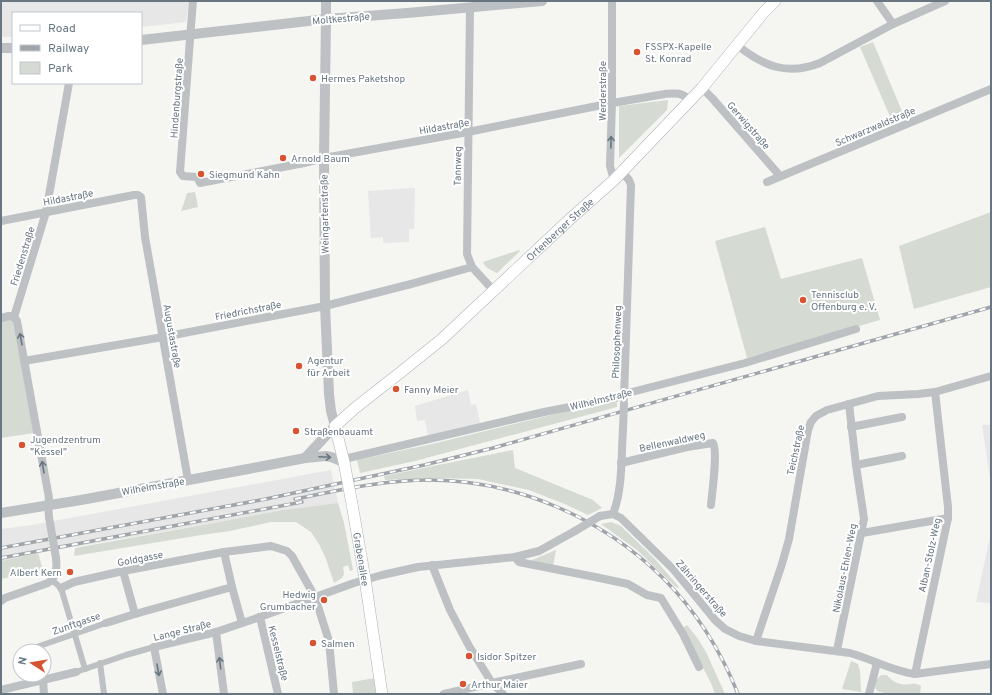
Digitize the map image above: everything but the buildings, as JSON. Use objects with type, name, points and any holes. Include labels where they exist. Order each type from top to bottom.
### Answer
[{"type":"main road","name":"Ortenberger Straße","points":[[764,12],[769,1]]},
{"type":"main road","name":"Ortenberger Straße","points":[[335,426],[355,408],[442,339],[618,176],[702,88],[764,12],[775,1]]},
{"type":"main road","name":"Grabenallee","points":[[335,426],[344,461],[366,579],[382,694]]},
{"type":"street","name":"Hindenburgstraße","points":[[194,1],[190,34],[180,172],[183,176],[197,177],[200,182]]},
{"type":"street","name":"Weingartenstraße","points":[[326,1],[324,158],[325,306],[329,394],[335,426]]},
{"type":"street","name":"Moltkestraße","points":[[142,40],[326,19],[542,1]]},
{"type":"street","name":"Werderstraße","points":[[612,1],[612,103],[610,166],[618,176]]},
{"type":"street","points":[[877,1],[893,24]]},
{"type":"street","points":[[738,45],[760,61],[773,66],[784,68],[803,68],[820,63],[893,24],[945,1]]},
{"type":"street","name":"Tannweg","points":[[470,7],[467,254],[472,267],[494,291]]},
{"type":"street","points":[[1,48],[12,48]]},
{"type":"street","name":"Friedenstraße","points":[[14,317],[46,212],[69,84]]},
{"type":"street","name":"Gerwigstraße","points":[[702,88],[780,176]]},
{"type":"street","name":"Schwarzwaldstraße","points":[[767,182],[991,89]]},
{"type":"street","name":"Hildastraße","points":[[200,182],[468,132],[612,103],[674,93],[682,94],[690,100]]},
{"type":"street","name":"Philosophenweg","points":[[613,514],[617,504],[619,492],[623,429],[631,185],[629,180],[618,176]]},
{"type":"street","name":"Hildastraße","points":[[1,221],[138,195]]},
{"type":"street","name":"Augustastraße","points":[[138,195],[141,197],[145,237],[188,480]]},
{"type":"street","name":"Friedrichstraße","points":[[24,361],[163,337],[325,306],[472,267]]},
{"type":"street","points":[[1,318],[10,316],[17,320],[49,498],[48,512],[56,559],[56,569],[52,580],[48,583],[5,598],[1,601]]},
{"type":"street","name":"Wilhelmstraße","points":[[1,513],[48,512],[188,480],[305,458],[326,456],[344,461],[366,454],[544,412],[616,398],[624,398],[856,329]]},
{"type":"street","name":"Teichstraße","points":[[756,641],[773,593],[789,539],[808,430],[811,422],[816,416],[826,410],[878,396],[935,392],[991,376]]},
{"type":"street","name":"Alban-Stolz-Weg","points":[[915,674],[948,518],[935,392]]},
{"type":"street","name":"Nikolaus-Ehlen-Weg","points":[[837,650],[864,518],[849,404]]},
{"type":"street","points":[[851,427],[902,418]]},
{"type":"street","points":[[305,458],[335,426]]},
{"type":"street","name":"Bellenwaldweg","points":[[621,463],[687,447],[713,443],[715,454],[711,505]]},
{"type":"street","points":[[856,465],[902,456]]},
{"type":"street","points":[[366,579],[418,567],[515,557],[539,551],[600,516],[613,514]]},
{"type":"street","name":"Zähringerstraße","points":[[613,514],[629,524],[674,570],[715,620],[725,629],[739,636],[756,641],[837,650],[862,656],[877,663],[915,674],[991,664]]},
{"type":"street","points":[[862,533],[948,518]]},
{"type":"street","name":"Goldgasse","points":[[61,588],[74,582],[123,571],[224,552],[271,546],[288,551],[315,597],[329,640],[334,694]]},
{"type":"street","points":[[224,552],[242,623]]},
{"type":"street","points":[[515,557],[519,562],[628,584],[647,595],[661,598],[683,634],[699,666]]},
{"type":"street","points":[[432,565],[450,610],[469,646],[492,683],[503,694]]},
{"type":"street","points":[[123,571],[135,614]]},
{"type":"street","name":"Lange Straße","points":[[52,678],[76,672],[100,663],[154,647],[216,632],[366,579]]},
{"type":"street","points":[[52,580],[61,588],[85,669]]},
{"type":"street","name":"Zunftgasse","points":[[50,643],[135,614],[232,587]]},
{"type":"street","name":"Kesselstraße","points":[[260,617],[278,694]]},
{"type":"street","points":[[216,632],[224,694]]},
{"type":"street","points":[[154,647],[163,694]]},
{"type":"street","points":[[100,663],[104,694]]},
{"type":"street","points":[[869,694],[877,663]]},
{"type":"street","points":[[444,694],[581,664]]},
{"type":"street","name":"Lange Straße","points":[[5,691],[21,683]]},
{"type":"street","points":[[43,683],[44,694]]},
{"type":"shaded area","points":[[1,1],[189,1],[186,22],[142,27],[142,12],[12,12],[12,37],[1,37]]},
{"type":"shaded area","points":[[415,188],[414,229],[409,229],[409,242],[383,243],[383,237],[371,238],[368,191]]},
{"type":"shaded area","points":[[468,390],[471,405],[476,404],[480,423],[428,436],[425,420],[417,421],[415,406]]},
{"type":"shaded area","points":[[982,425],[991,425],[991,485]]},
{"type":"shaded area","points":[[331,470],[338,503],[283,510],[38,553],[1,561],[1,529],[32,525]]},
{"type":"shaded area","points":[[991,532],[991,603],[976,602]]},
{"type":"green space","points":[[873,42],[904,116],[892,121],[860,47]]},
{"type":"green space","points":[[668,100],[667,110],[619,158],[619,106]]},
{"type":"green space","points":[[195,192],[198,207],[181,211],[187,193]]},
{"type":"green space","points":[[991,212],[991,287],[914,309],[899,246]]},
{"type":"green space","name":"Tennisclub Offenburg e. V.","points":[[765,227],[781,279],[862,258],[880,320],[747,358],[715,241]]},
{"type":"green space","points":[[519,250],[520,251],[497,273],[490,270],[483,262]]},
{"type":"green space","points":[[9,318],[13,320],[34,433],[1,438],[1,320]]},
{"type":"green space","points":[[613,400],[617,403],[617,407],[415,461],[360,473],[357,460],[432,444]]},
{"type":"green space","points":[[513,450],[515,468],[593,500],[602,508],[588,515],[529,490],[478,479],[428,478],[385,480],[384,476]]},
{"type":"green space","points":[[338,503],[344,523],[353,570],[350,571],[348,565],[343,567],[344,574],[342,578],[334,583],[319,544],[311,532],[296,522],[271,522],[230,531],[74,556],[75,548],[283,510]]},
{"type":"green space","points":[[611,522],[621,526],[654,558],[679,587],[677,588],[637,550],[601,524]]},
{"type":"green space","points":[[556,550],[553,566],[532,560]]},
{"type":"green space","points":[[38,553],[43,570],[1,579],[1,561]]},
{"type":"green space","points":[[687,625],[706,652],[725,694],[715,694],[683,628]]},
{"type":"green space","points":[[851,661],[858,664],[860,671],[861,692],[842,689]]},
{"type":"green space","points":[[882,675],[887,675],[893,681],[899,683],[921,686],[920,694],[891,694],[878,691],[875,687],[876,682]]},
{"type":"green space","points":[[375,678],[377,694],[353,694],[352,682]]},
{"type":"railway","points":[[1,548],[266,499],[424,465],[493,448],[991,307]]},
{"type":"railway","points":[[295,499],[379,484],[413,480],[430,480],[462,482],[494,487],[525,495],[556,506],[613,537],[663,578],[697,618],[716,647],[738,694]]},
{"type":"railway","points":[[1,558],[302,502]]},
{"type":"place","name":"FSSPX-Kapelle St. Konrad","points":[[637,52]]},
{"type":"place","name":"Hermes Paketshop","points":[[313,78]]},
{"type":"place","name":"Arnold Baum","points":[[283,158]]},
{"type":"place","name":"Siegmund Kahn","points":[[201,174]]},
{"type":"place","name":"Tennisclub Offenburg e. V.","points":[[803,300]]},
{"type":"place","name":"Agentur für Arbeit","points":[[299,366]]},
{"type":"place","name":"Fanny Meier","points":[[396,389]]},
{"type":"place","name":"Straßenbauamt","points":[[296,431]]},
{"type":"place","name":"Jugendzentrum \"Kessel\"","points":[[22,445]]},
{"type":"place","name":"Albert Kern","points":[[70,572]]},
{"type":"place","name":"Hedwig Grumbacher","points":[[324,600]]},
{"type":"place","name":"Salmen","points":[[313,643]]},
{"type":"place","name":"Isidor Spitzer","points":[[469,656]]},
{"type":"place","name":"Arthur Maier","points":[[463,684]]}]
